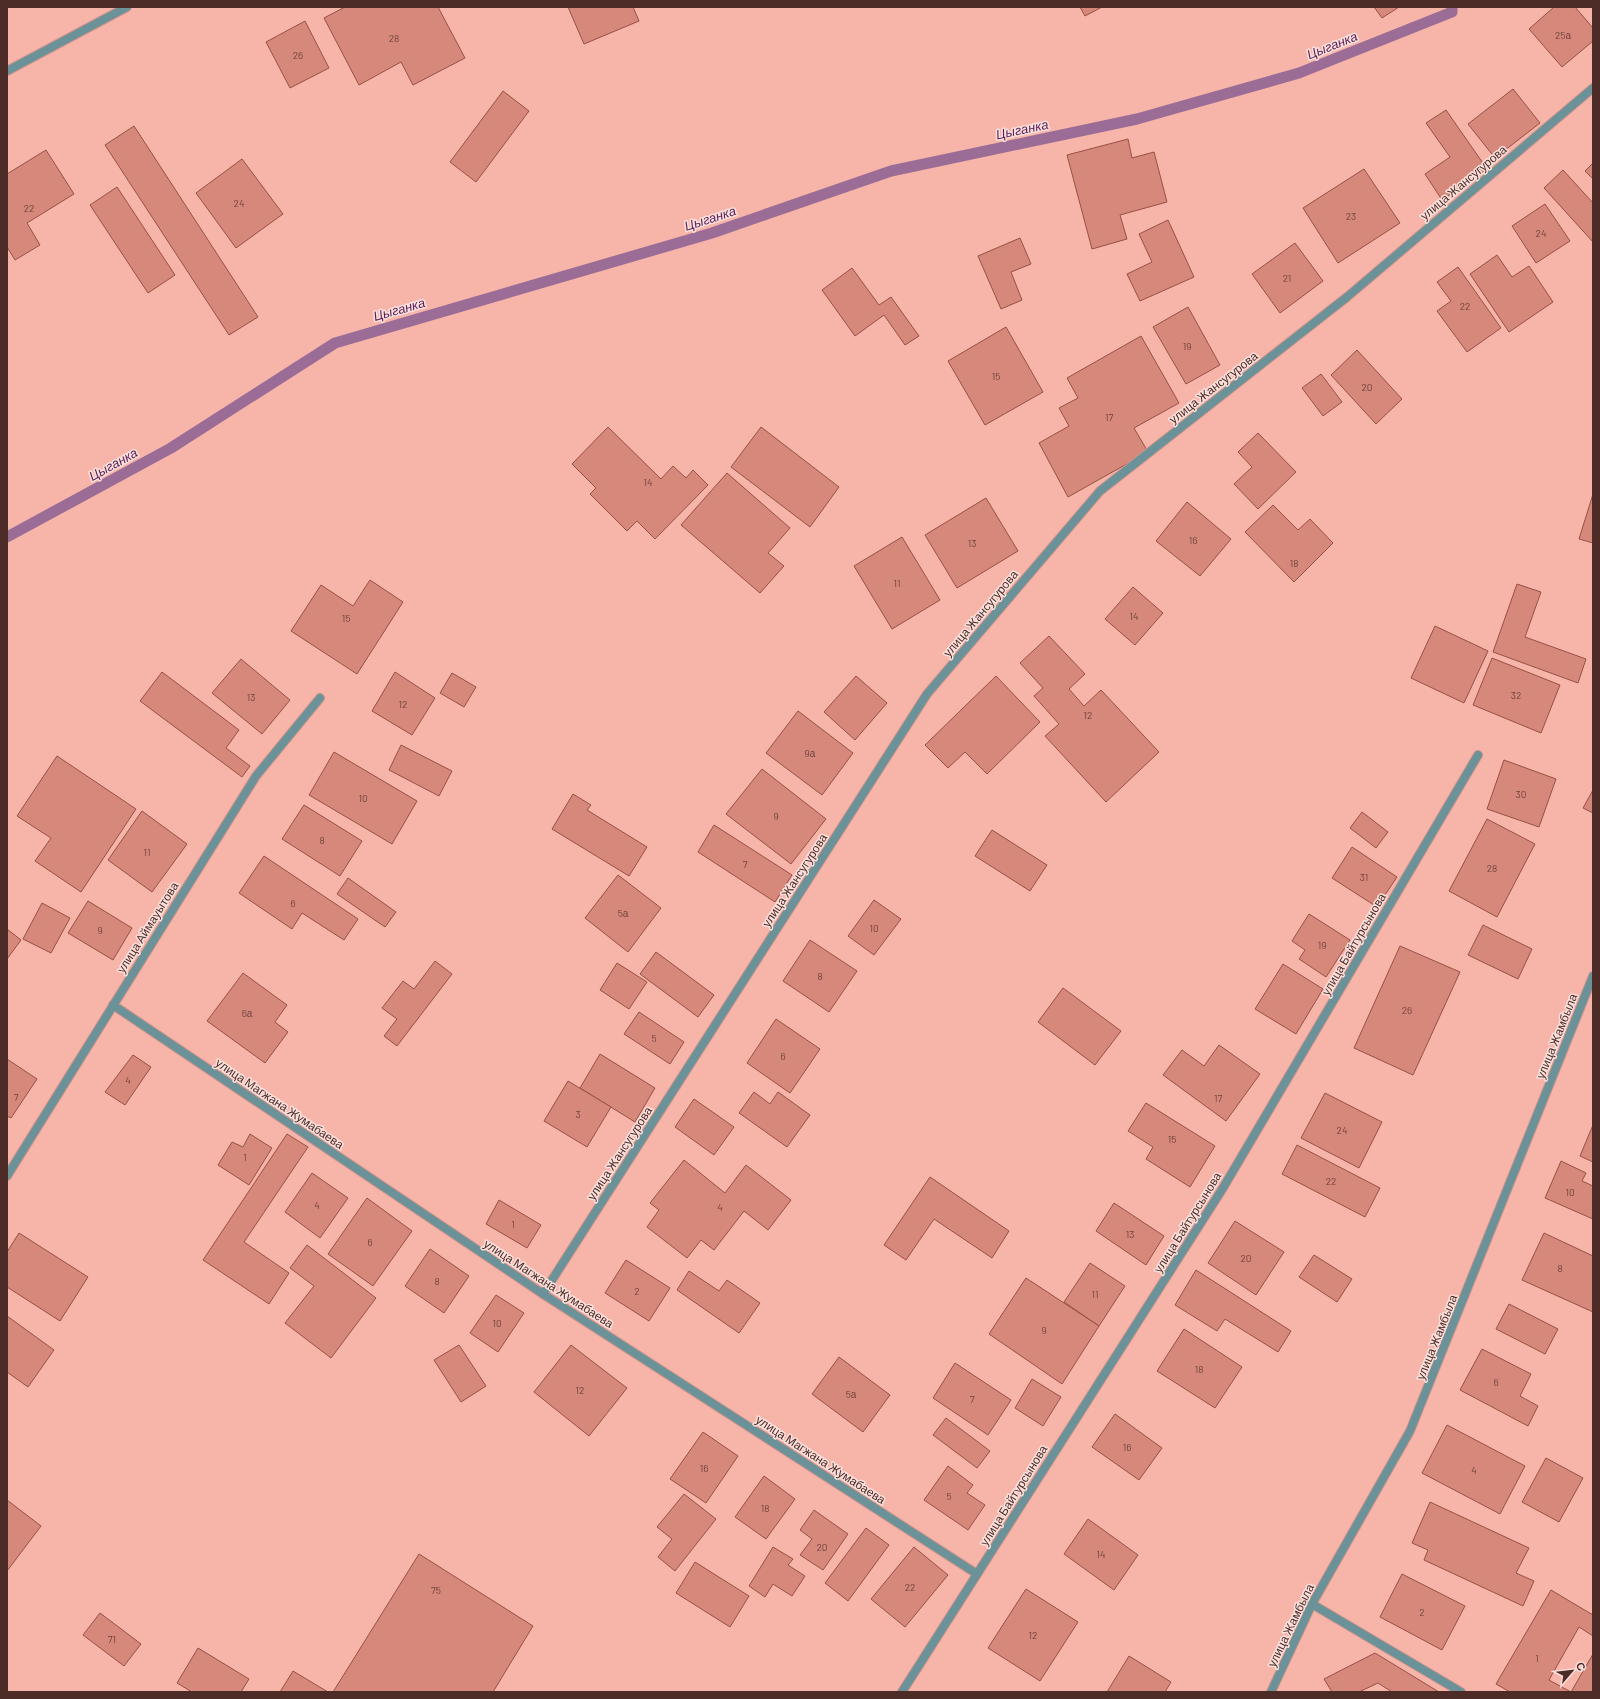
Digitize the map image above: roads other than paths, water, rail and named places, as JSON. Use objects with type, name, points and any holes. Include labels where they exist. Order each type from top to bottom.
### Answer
[{"type":"street","points":[[7,71],[127,7]]},
{"type":"street","name":"улица Жансугурова","points":[[543,1294],[927,694],[1100,491],[1347,297],[1593,88]]},
{"type":"street","name":"улица Аймауытова","points":[[7,1176],[256,776],[320,698]]},
{"type":"street","name":"улица Байтурсынова","points":[[902,1692],[1223,1188],[1478,755]]},
{"type":"street","name":"улица Жамбыла","points":[[1271,1692],[1312,1604],[1410,1431],[1593,976]]},
{"type":"street","name":"улица Магжана Жумабаева","points":[[113,1005],[543,1294],[977,1574]]},
{"type":"street","points":[[1312,1604],[1461,1692]]},
{"type":"waterway","name":"Цыганка","points":[[7,537],[171,448],[335,343],[712,233],[891,171],[1137,119],[1299,73],[1452,12],[1452,7]]}]
